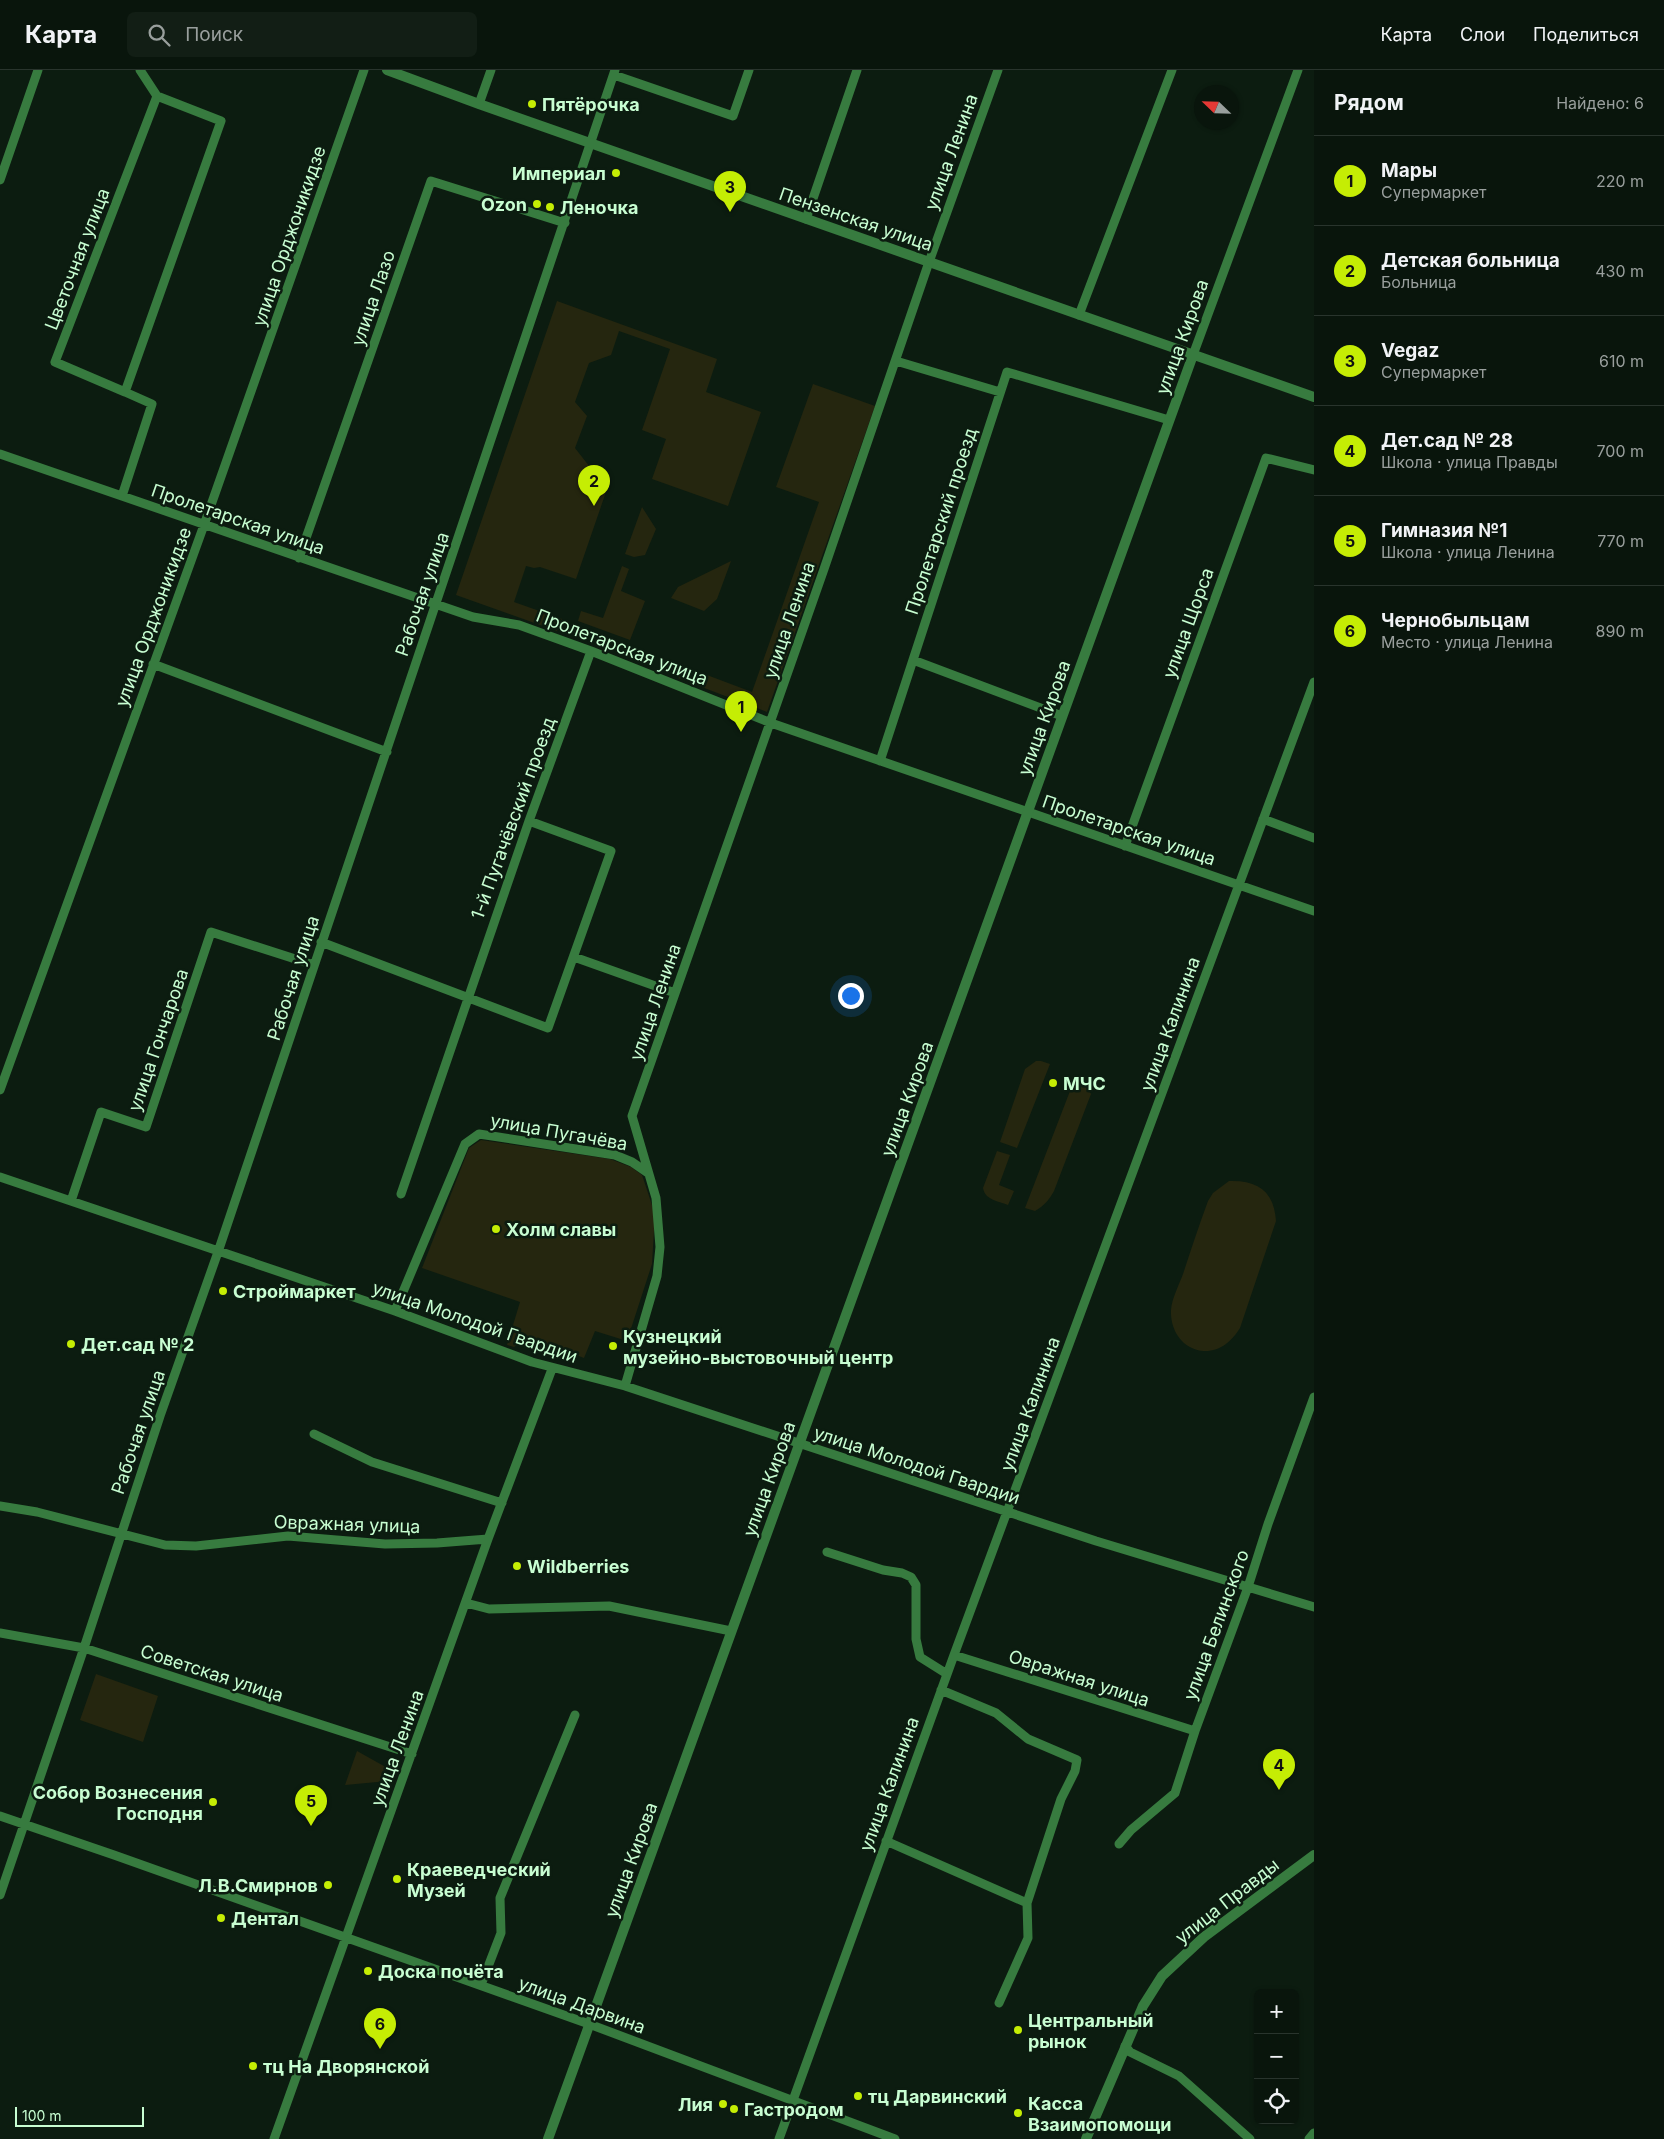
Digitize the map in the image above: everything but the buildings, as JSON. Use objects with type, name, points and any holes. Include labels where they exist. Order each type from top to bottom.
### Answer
[{"type":"street","points":[[124,392],[221,121],[157,96],[140,70]]},
{"type":"street","name":"улица Орджоникидзе","points":[[0,1090],[204,525],[364,70]]},
{"type":"street","name":"Пензенская улица","points":[[387,70],[592,144],[1314,397]]},
{"type":"street","points":[[479,104],[491,70]]},
{"type":"street","points":[[614,73],[733,116],[749,70]]},
{"type":"street","points":[[806,219],[857,70]]},
{"type":"street","name":"улица Ленина","points":[[625,1386],[657,1276],[660,1247],[656,1198],[632,1116],[896,362],[928,262],[998,70]]},
{"type":"street","points":[[1079,315],[1172,70]]},
{"type":"street","name":"улица Кирова","points":[[548,2139],[1169,420],[1298,70]]},
{"type":"street","points":[[0,180],[35,71]]},
{"type":"street","name":"Рабочая улица","points":[[0,1895],[160,1416],[218,1252],[321,942],[592,144],[614,73]]},
{"type":"street","name":"Цветочная улица","points":[[122,496],[152,404],[55,362],[157,96]]},
{"type":"street","name":"улица Лазо","points":[[299,558],[431,181],[565,223]]},
{"type":"street","points":[[896,362],[1000,392]]},
{"type":"street","name":"Пролетарский проезд","points":[[880,761],[1007,372],[1169,420]]},
{"type":"street","name":"Пролетарская улица","points":[[0,454],[473,617],[519,625],[591,651],[770,723],[1314,911]]},
{"type":"street","name":"улица Щорса","points":[[1124,846],[1266,458],[1314,470]]},
{"type":"street","name":"1-й Пугачёвский проезд","points":[[401,1194],[467,997],[591,651]]},
{"type":"street","points":[[913,660],[1062,716]]},
{"type":"street","points":[[153,664],[387,752]]},
{"type":"street","name":"улица Калинина","points":[[779,2139],[941,1690],[1314,682]]},
{"type":"street","points":[[1263,819],[1314,838]]},
{"type":"street","points":[[321,942],[548,1028],[611,851],[529,821]]},
{"type":"street","name":"улица Гончарова","points":[[71,1201],[101,1112],[146,1127],[211,932],[314,964]]},
{"type":"street","points":[[574,957],[675,993]]},
{"type":"street","name":"улица Пугачёва","points":[[395,1311],[465,1144],[479,1134],[615,1155],[632,1162],[648,1173]]},
{"type":"street","name":"улица Молодой Гвардии","points":[[0,1177],[395,1311],[552,1368],[625,1386],[1096,1541],[1314,1607]]},
{"type":"street","name":"улица Ленина","points":[[274,2139],[488,1539],[552,1368]]},
{"type":"street","name":"улица Белинского","points":[[1119,1844],[1131,1830],[1175,1793],[1195,1731],[1248,1587],[1268,1524],[1314,1397]]},
{"type":"street","points":[[314,1434],[372,1462],[502,1502]]},
{"type":"street","name":"Овражная улица","points":[[0,1506],[37,1512],[165,1545],[196,1546],[288,1536],[385,1544],[437,1543],[488,1539]]},
{"type":"street","points":[[827,1552],[911,1577],[916,1585],[916,1639],[920,1657],[947,1674]]},
{"type":"street","points":[[466,1603],[489,1609],[609,1606],[731,1631]]},
{"type":"street","name":"Советская улица","points":[[0,1633],[84,1648],[412,1754]]},
{"type":"street","name":"Овражная улица","points":[[954,1655],[1195,1731]]},
{"type":"street","points":[[941,1690],[996,1713],[1028,1739],[1077,1760],[1075,1771],[1061,1799],[1027,1903],[1028,1938],[999,2003]]},
{"type":"street","points":[[481,1985],[501,1932],[500,1898],[575,1715]]},
{"type":"street","name":"улица Дарвина","points":[[0,1816],[481,1985],[896,2139]]},
{"type":"street","points":[[886,1841],[1027,1903]]},
{"type":"street","name":"улица Правды","points":[[1125,2046],[1143,2006],[1162,1976],[1204,1937],[1314,1855]]},
{"type":"street","points":[[1086,2139],[1125,2046],[1130,2052],[1179,2076],[1250,2139]]},
{"type":"street","points":[[1309,2139],[1314,2133]]},
{"type":"green space","points":[[557,301],[717,359],[706,392],[761,412],[728,506],[652,479],[666,439],[642,430],[670,349],[619,331],[611,355],[589,363],[575,402],[587,416],[575,448],[607,489],[576,579],[540,567],[526,566],[514,602],[562,619],[557,631],[456,595]]},
{"type":"green space","points":[[813,384],[875,406],[767,712],[678,678],[683,666],[752,692],[819,502],[776,487]]},
{"type":"green space","points":[[642,507],[656,529],[645,555],[634,557],[625,554]]},
{"type":"green space","points":[[731,561],[717,599],[704,611],[671,598],[678,587]]},
{"type":"green space","points":[[622,566],[629,569],[621,591],[645,601],[630,640],[578,621],[581,611],[603,618]]},
{"type":"green space","points":[[1036,1061],[1050,1064],[1017,1148],[1000,1142],[1025,1069]]},
{"type":"green space","points":[[1075,1078],[1084,1082],[1091,1094],[1054,1191],[1046,1202],[1035,1211],[1025,1208]]},
{"type":"green space","points":[[481,1140],[610,1159],[631,1167],[642,1175],[655,1214],[652,1264],[627,1341],[595,1331],[584,1358],[529,1337],[514,1347],[507,1345],[520,1302],[422,1268],[469,1148]]},
{"type":"green space","points":[[997,1151],[1010,1155],[999,1185],[1014,1191],[1008,1205],[989,1198],[983,1188]]},
{"type":"green space","points":[[1229,1181],[1249,1183],[1263,1190],[1272,1202],[1276,1221],[1240,1328],[1225,1345],[1215,1350],[1203,1351],[1189,1347],[1179,1337],[1173,1325],[1171,1310],[1174,1296],[1208,1201],[1213,1193]]},
{"type":"green space","points":[[96,1674],[158,1696],[143,1742],[80,1720]]},
{"type":"green space","points":[[357,1751],[391,1770],[388,1781],[345,1785]]},
{"type":"place","name":"Пятёрочка","points":[[532,104]]},
{"type":"place","name":"Империал","points":[[616,173]]},
{"type":"place","name":"Ozon","points":[[537,204]]},
{"type":"place","name":"Леночка","points":[[550,207]]},
{"type":"place","name":"Vegaz","points":[[730,212]]},
{"type":"place","name":"Детская больница","points":[[594,506]]},
{"type":"place","name":"Мары","points":[[741,732]]},
{"type":"place","name":"МЧС","points":[[1053,1083]]},
{"type":"place","name":"Холм славы","points":[[496,1229]]},
{"type":"place","name":"Строймаркет","points":[[223,1291]]},
{"type":"place","name":"Дет.сад № 2","points":[[71,1344]]},
{"type":"place","name":"Кузнецкий музейно-выстовочный центр","points":[[613,1346]]},
{"type":"place","name":"Wildberries","points":[[517,1566]]},
{"type":"place","name":"Дет.сад № 28","points":[[1279,1790]]},
{"type":"place","name":"Собор Вознесения Господня","points":[[213,1802]]},
{"type":"place","name":"Гимназия №1","points":[[311,1826]]},
{"type":"place","name":"Краеведческий Музей","points":[[397,1879]]},
{"type":"place","name":"Л.В.Смирнов","points":[[328,1885]]},
{"type":"place","name":"Дентал","points":[[221,1918]]},
{"type":"place","name":"Доска почёта","points":[[368,1971]]},
{"type":"place","name":"Центральный рынок","points":[[1018,2030]]},
{"type":"place","name":"Чернобыльцам","points":[[380,2049]]},
{"type":"place","name":"тц На Дворянской","points":[[253,2066]]},
{"type":"place","name":"тц Дарвинский","points":[[858,2096]]},
{"type":"place","name":"Лия","points":[[723,2104]]},
{"type":"place","name":"Гастродом","points":[[734,2109]]},
{"type":"place","name":"Касса Взаимопомощи","points":[[1018,2113]]}]
